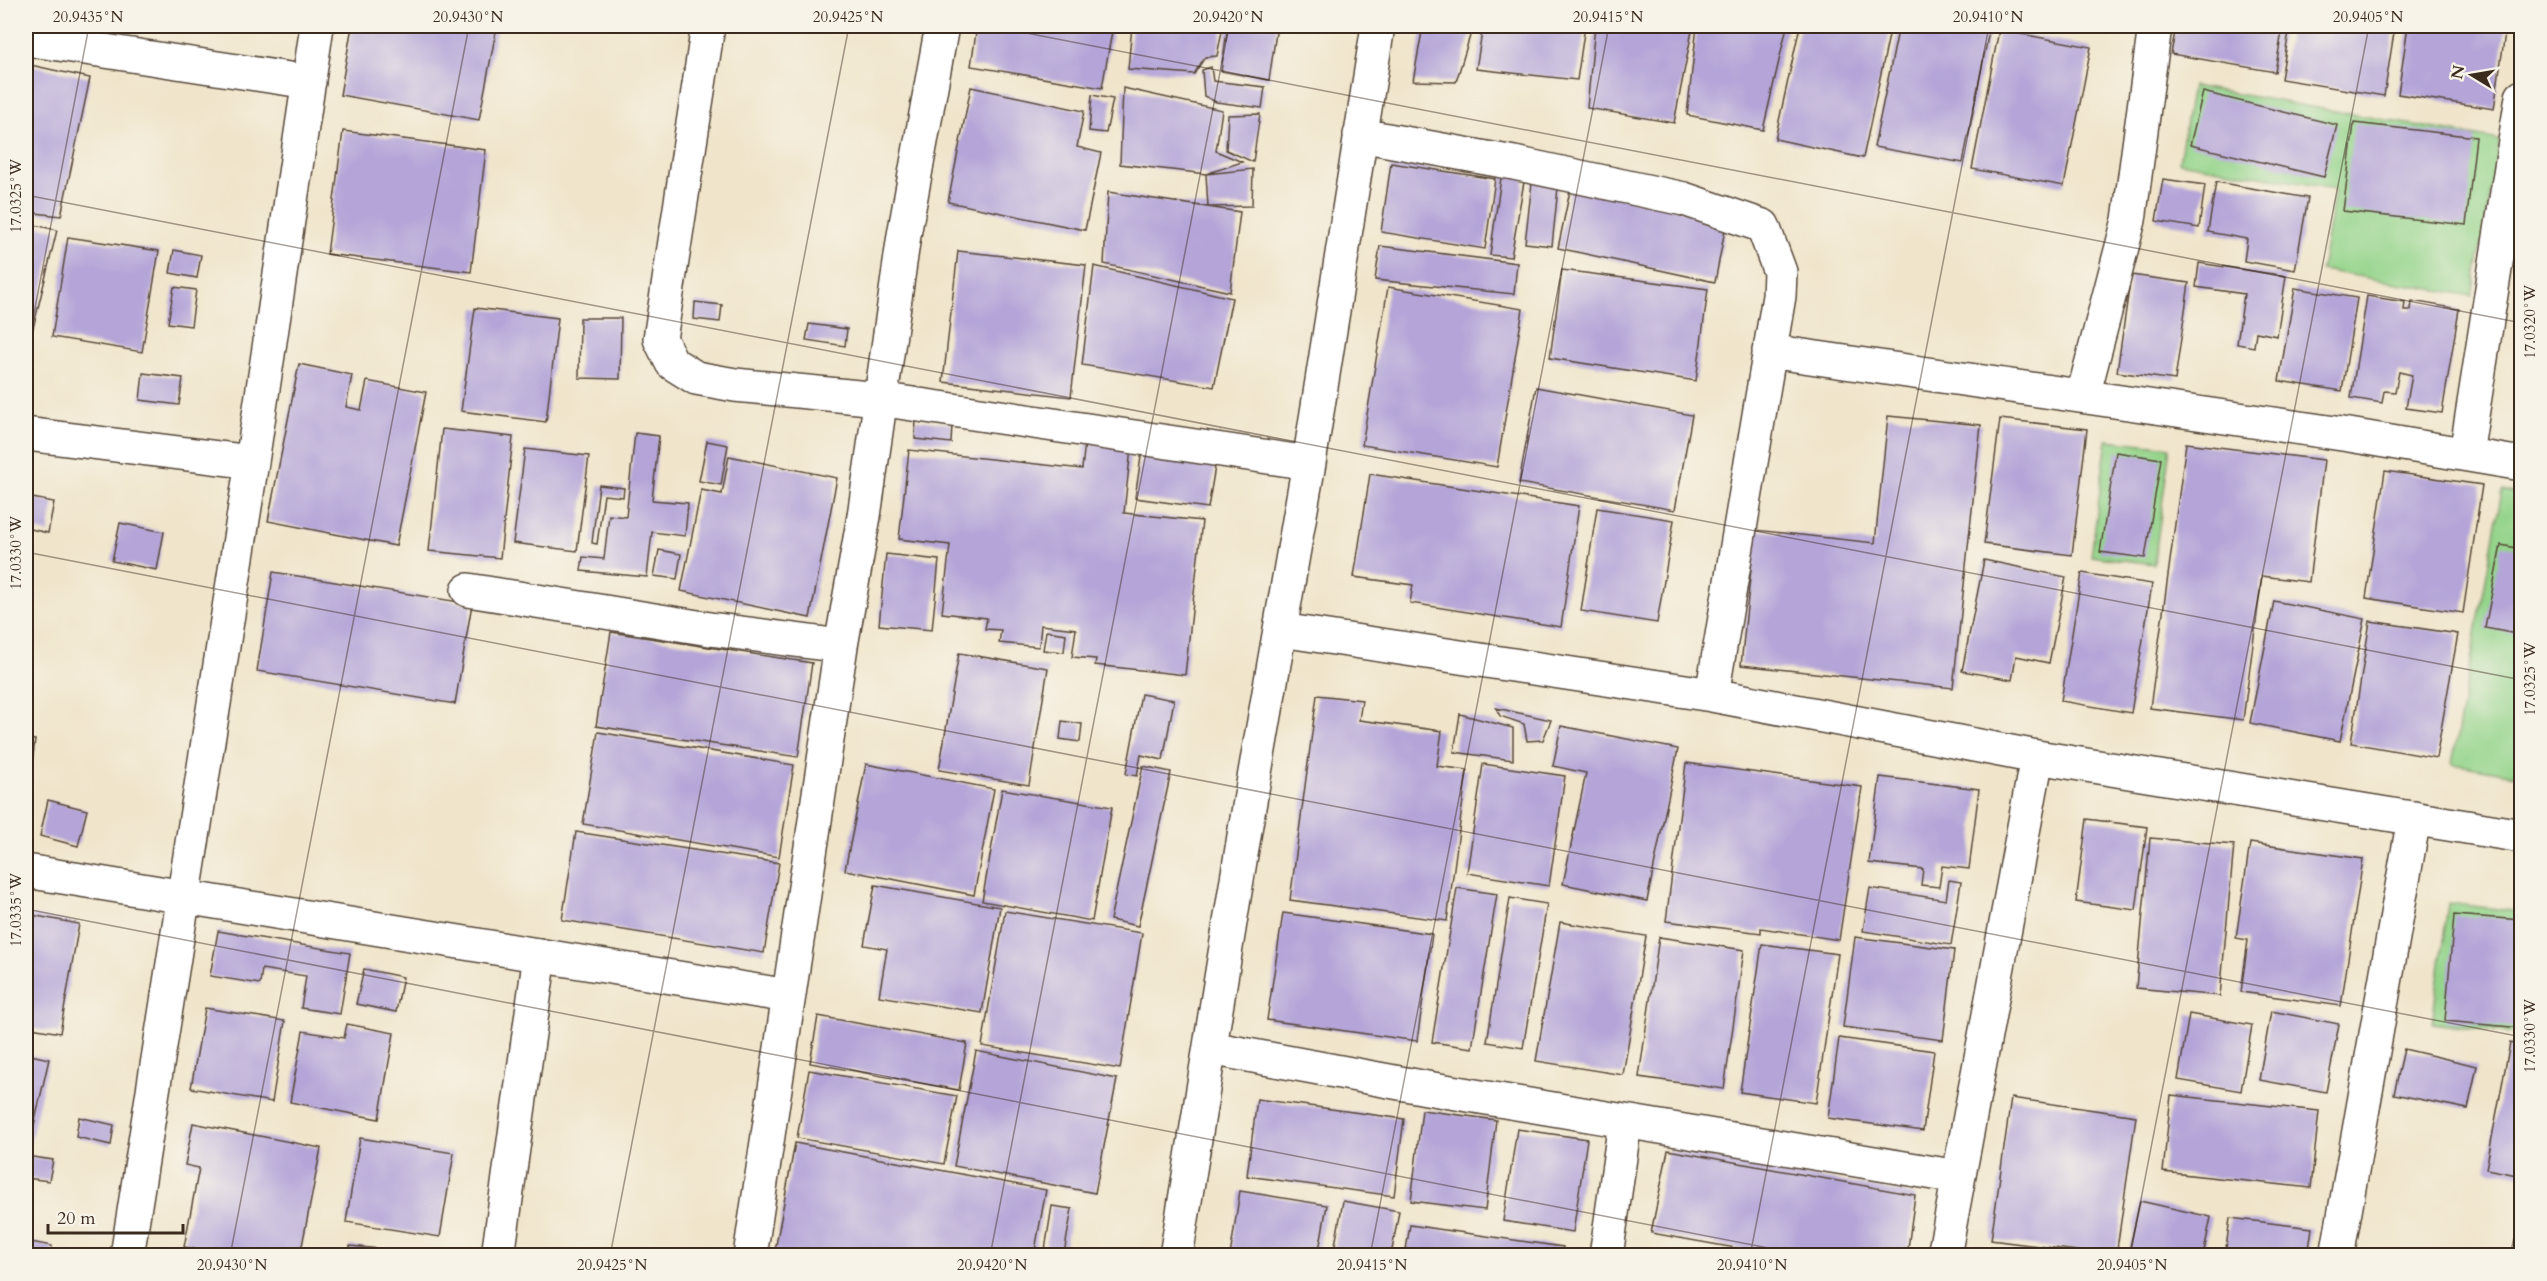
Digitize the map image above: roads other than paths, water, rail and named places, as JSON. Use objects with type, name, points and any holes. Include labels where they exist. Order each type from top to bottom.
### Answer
[{"type":"street","points":[[127,1256],[252,462],[317,26]]},
{"type":"street","points":[[708,26],[660,339],[672,363],[696,378],[735,385],[879,399],[1309,463]]},
{"type":"street","points":[[750,1256],[841,646],[864,516],[904,235],[942,26]]},
{"type":"street","points":[[1176,1256],[1245,830],[1309,463],[1378,26]]},
{"type":"street","points":[[2083,396],[2128,220],[2155,26]]},
{"type":"street","points":[[26,39],[309,82]]},
{"type":"street","points":[[2466,454],[2522,97]]},
{"type":"street","points":[[1360,135],[1514,163],[1684,199],[1763,226],[1779,272],[1779,296],[1712,695]]},
{"type":"street","points":[[1769,351],[2083,396],[2522,464]]},
{"type":"street","points":[[26,434],[252,462]]},
{"type":"street","points":[[468,590],[710,629],[841,646]]},
{"type":"street","points":[[1281,630],[1712,695],[2037,757],[2522,836]]},
{"type":"street","points":[[1944,1256],[2037,757]]},
{"type":"street","points":[[2337,1256],[2414,818]]},
{"type":"street","points":[[26,871],[789,996]]},
{"type":"street","points":[[498,1256],[540,955]]},
{"type":"street","points":[[1210,1048],[1427,1089],[1958,1177]]},
{"type":"street","points":[[1606,1256],[1625,1122]]}]
